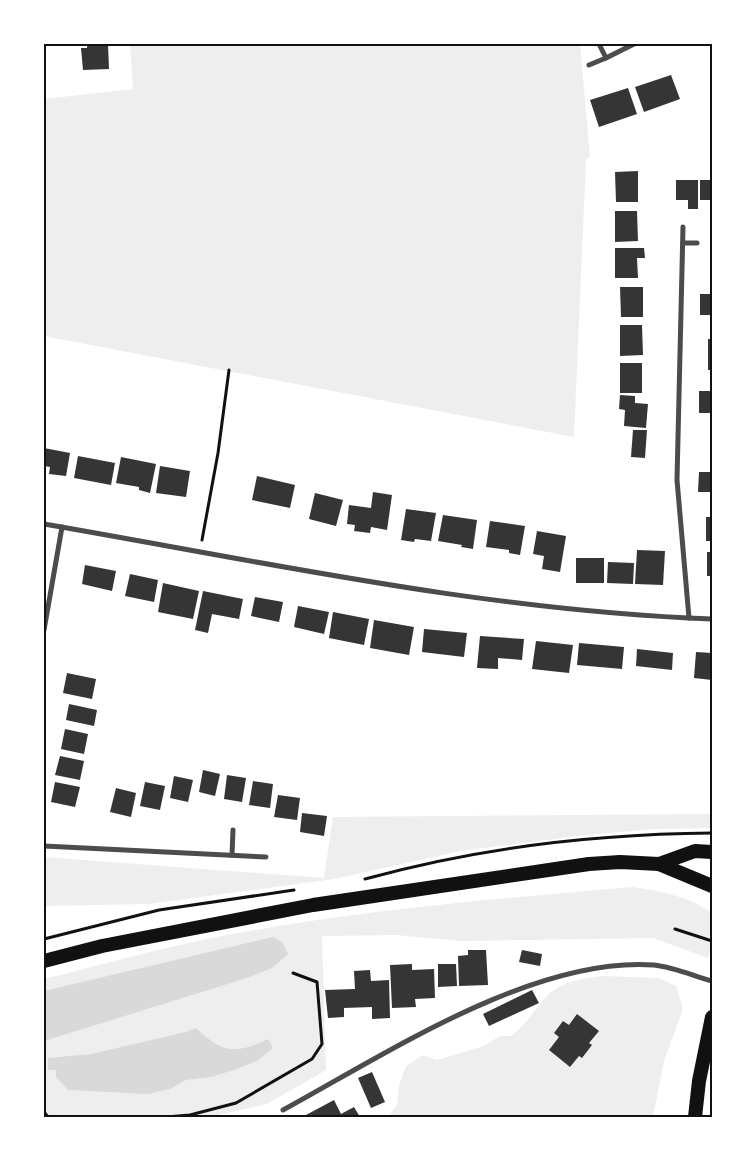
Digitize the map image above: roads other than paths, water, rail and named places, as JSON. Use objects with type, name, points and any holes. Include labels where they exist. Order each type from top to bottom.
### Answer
[{"type":"highway","points":[[659,864],[695,851],[712,852]]},
{"type":"highway","points":[[44,961],[102,946],[313,905],[588,864],[620,862],[659,864],[712,886]]},
{"type":"highway","points":[[695,1117],[699,1081],[712,1017]]},
{"type":"street","points":[[599,44],[606,58]]},
{"type":"street","points":[[589,65],[634,44]]},
{"type":"street","points":[[683,226],[677,480],[688,618]]},
{"type":"street","points":[[683,243],[697,243]]},
{"type":"street","points":[[44,524],[473,598],[606,612],[712,619]]},
{"type":"street","points":[[44,630],[62,527]]},
{"type":"street","points":[[232,855],[233,830]]},
{"type":"street","points":[[44,846],[266,856]]},
{"type":"street","points":[[283,1110],[427,1031],[508,993],[546,980],[594,968],[654,965],[712,981]]}]
